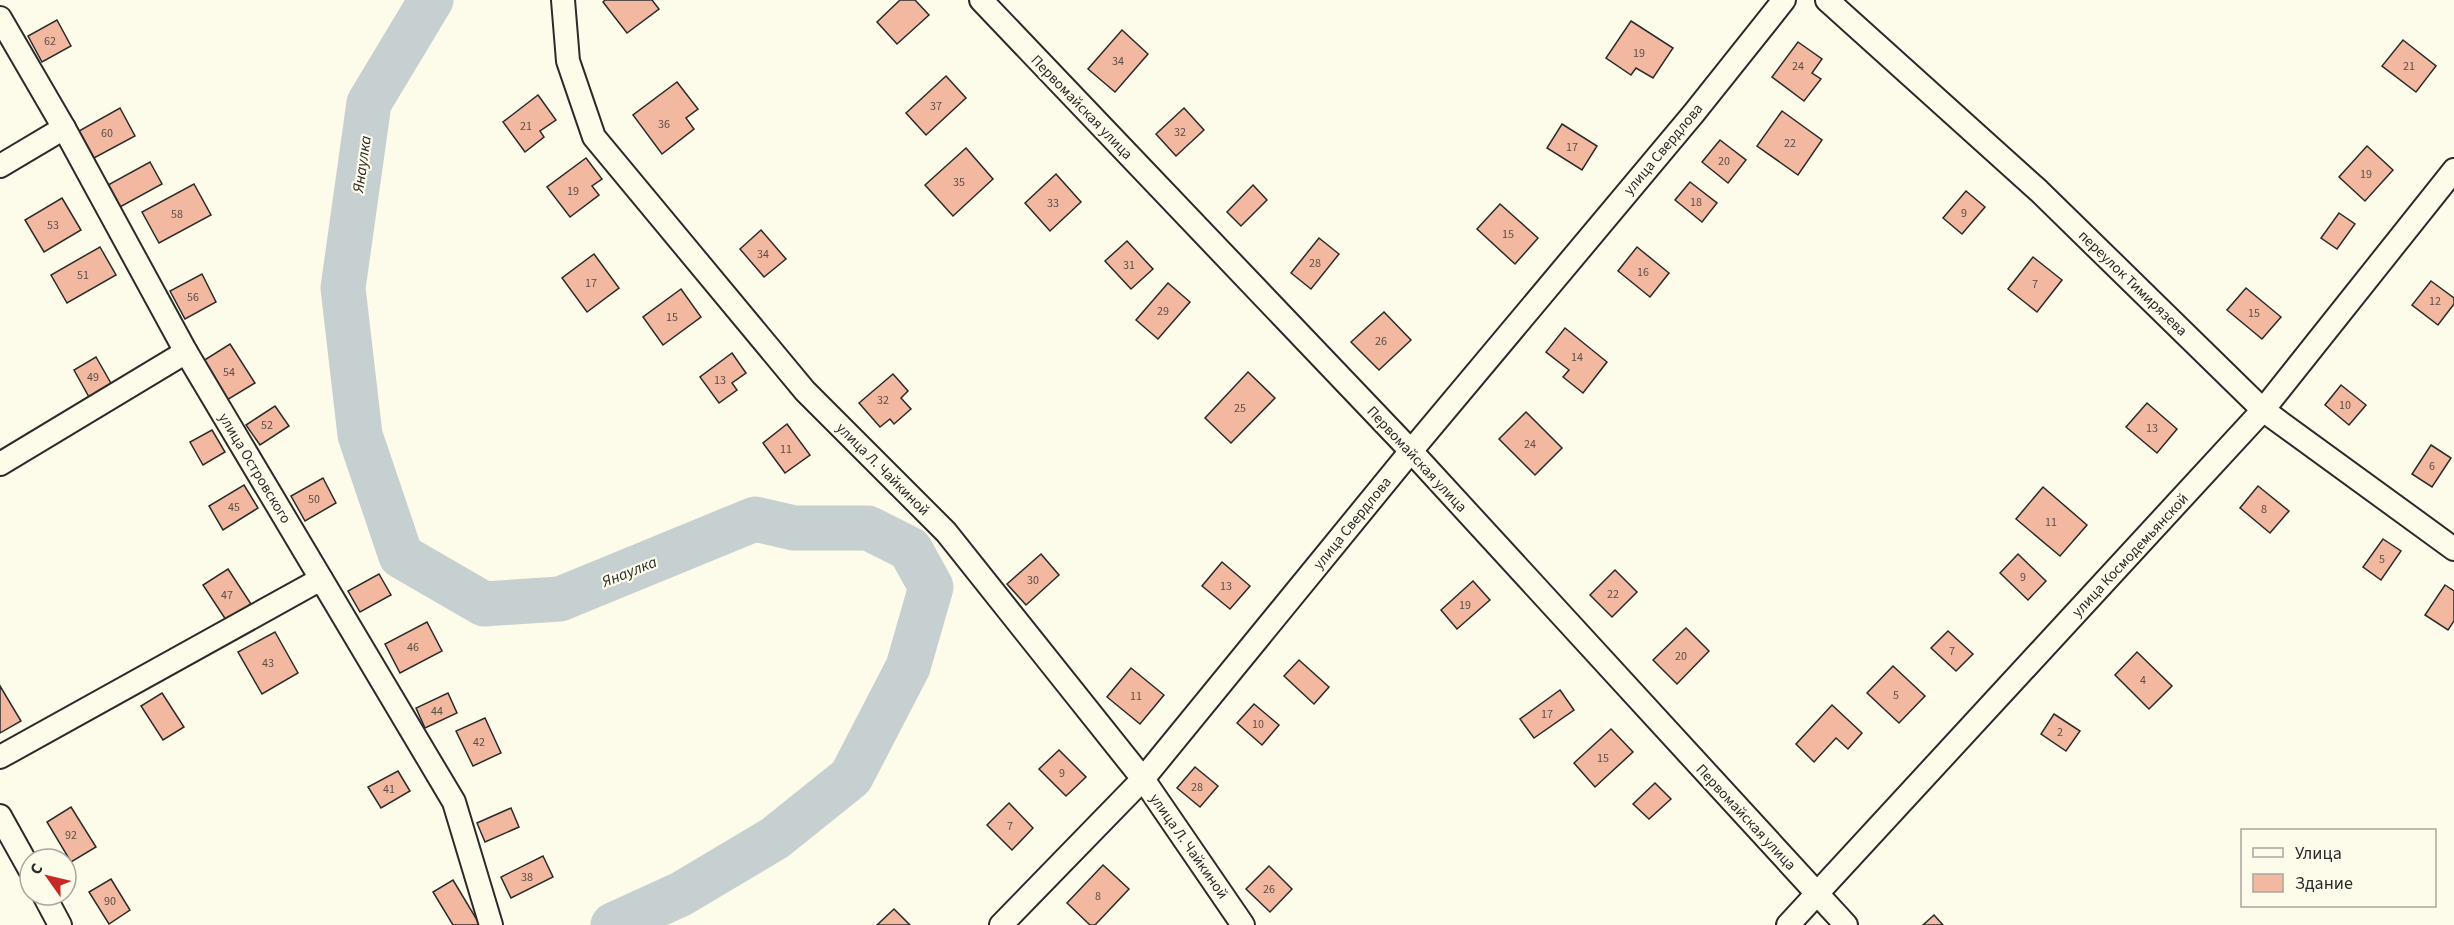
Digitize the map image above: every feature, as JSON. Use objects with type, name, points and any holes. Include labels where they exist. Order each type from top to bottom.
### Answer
[{"type":"street","name":"улица Л. Чайкиной","points":[[562,0],[568,61],[594,137],[805,391],[946,532],[1143,778],[1243,925]]},
{"type":"street","name":"Первомайская улица","points":[[981,0],[1411,451],[1846,925]]},
{"type":"street","name":"улица Свердлова","points":[[1001,925],[1143,778],[1411,451],[1694,113],[1784,0]]},
{"type":"street","name":"переулок Тимирязева","points":[[1827,0],[2039,191],[2264,410],[2454,549]]},
{"type":"street","name":"улица Островского","points":[[0,18],[64,128],[186,352],[454,802],[491,925]]},
{"type":"street","points":[[0,166],[64,128]]},
{"type":"street","name":"улица Космодемьянской","points":[[1788,925],[2264,410],[2454,170]]},
{"type":"street","points":[[0,464],[186,352]]},
{"type":"street","points":[[0,757],[321,579]]},
{"type":"street","points":[[0,816],[18,848]]},
{"type":"street","points":[[50,907],[60,925]]},
{"type":"building","points":[[605,0],[652,0],[659,9],[627,33],[603,2]]},
{"type":"building","points":[[900,0],[915,0],[929,15],[897,44],[877,22]]},
{"type":"building","points":[[57,20],[71,46],[42,62],[28,36]]},
{"type":"building","points":[[1631,21],[1673,48],[1653,78],[1636,68],[1631,75],[1606,58]]},
{"type":"building","points":[[1122,30],[1148,54],[1115,92],[1088,69]]},
{"type":"building","points":[[2403,40],[2436,66],[2416,92],[2382,66]]},
{"type":"building","points":[[1798,42],[1822,59],[1812,73],[1821,79],[1804,101],[1772,77]]},
{"type":"building","points":[[946,76],[966,98],[926,135],[906,113]]},
{"type":"building","points":[[677,82],[698,109],[686,118],[694,129],[662,154],[633,115]]},
{"type":"building","points":[[538,95],[556,120],[540,131],[544,137],[525,152],[503,122]]},
{"type":"building","points":[[120,108],[135,136],[94,158],[79,131]]},
{"type":"building","points":[[1184,108],[1204,130],[1176,156],[1156,134]]},
{"type":"building","points":[[1782,111],[1822,140],[1798,175],[1757,146]]},
{"type":"building","points":[[1562,124],[1597,146],[1582,170],[1547,148]]},
{"type":"building","points":[[1720,140],[1746,160],[1728,183],[1702,162]]},
{"type":"building","points":[[2367,146],[2393,170],[2365,201],[2339,177]]},
{"type":"building","points":[[966,148],[993,179],[953,216],[925,185]]},
{"type":"building","points":[[586,158],[602,179],[592,186],[599,195],[570,217],[547,187]]},
{"type":"building","points":[[150,162],[162,184],[120,207],[108,185]]},
{"type":"building","points":[[1056,174],[1081,202],[1050,231],[1025,203]]},
{"type":"building","points":[[1690,182],[1717,203],[1702,222],[1675,200]]},
{"type":"building","points":[[194,184],[211,215],[159,243],[142,212]]},
{"type":"building","points":[[1253,185],[1267,200],[1241,226],[1227,212]]},
{"type":"building","points":[[1966,191],[1985,207],[1962,234],[1943,218]]},
{"type":"building","points":[[62,198],[81,230],[44,252],[25,220]]},
{"type":"building","points":[[1500,204],[1538,238],[1515,264],[1477,229]]},
{"type":"building","points":[[2339,213],[2355,224],[2337,249],[2321,238]]},
{"type":"building","points":[[761,230],[786,259],[764,277],[740,249]]},
{"type":"building","points":[[1319,238],[1339,254],[1311,289],[1291,273]]},
{"type":"building","points":[[1127,241],[1153,269],[1131,289],[1105,261]]},
{"type":"building","points":[[100,247],[116,275],[67,303],[51,275]]},
{"type":"building","points":[[1637,247],[1669,273],[1650,297],[1618,271]]},
{"type":"building","points":[[594,254],[619,288],[587,312],[562,278]]},
{"type":"building","points":[[2033,257],[2062,280],[2037,312],[2008,289]]},
{"type":"building","points":[[202,274],[216,302],[185,319],[170,291]]},
{"type":"building","points":[[2431,281],[2454,298],[2454,304],[2438,325],[2412,305]]},
{"type":"building","points":[[1168,283],[1190,302],[1158,339],[1136,320]]},
{"type":"building","points":[[2246,288],[2281,317],[2262,339],[2227,310]]},
{"type":"building","points":[[681,289],[701,317],[663,345],[643,317]]},
{"type":"building","points":[[1384,312],[1411,340],[1379,370],[1351,342]]},
{"type":"building","points":[[1565,328],[1607,362],[1583,393],[1563,377],[1569,370],[1546,352]]},
{"type":"building","points":[[230,344],[255,383],[227,400],[203,361]]},
{"type":"building","points":[[732,353],[746,373],[732,383],[737,390],[719,403],[700,377]]},
{"type":"building","points":[[96,357],[112,385],[89,397],[74,370]]},
{"type":"building","points":[[1248,372],[1275,398],[1231,443],[1205,418]]},
{"type":"building","points":[[893,374],[908,391],[901,398],[911,409],[894,424],[890,419],[880,427],[859,403]]},
{"type":"building","points":[[2341,385],[2366,405],[2349,425],[2325,405]]},
{"type":"building","points":[[2147,403],[2177,429],[2157,453],[2126,427]]},
{"type":"building","points":[[275,406],[289,426],[260,445],[246,425]]},
{"type":"building","points":[[1526,412],[1562,448],[1535,475],[1499,439]]},
{"type":"building","points":[[787,424],[810,455],[785,473],[763,443]]},
{"type":"building","points":[[212,430],[225,452],[203,465],[190,442]]},
{"type":"building","points":[[2431,445],[2451,458],[2432,487],[2412,474]]},
{"type":"building","points":[[323,478],[336,503],[305,521],[291,496]]},
{"type":"building","points":[[244,485],[258,508],[223,530],[209,506]]},
{"type":"building","points":[[2258,486],[2289,511],[2270,533],[2240,508]]},
{"type":"building","points":[[2043,487],[2087,525],[2060,556],[2016,519]]},
{"type":"building","points":[[2383,539],[2401,551],[2381,580],[2363,567]]},
{"type":"building","points":[[1041,554],[1059,575],[1026,605],[1007,584]]},
{"type":"building","points":[[2018,554],[2046,581],[2028,600],[2000,573]]},
{"type":"building","points":[[1222,562],[1250,586],[1230,609],[1202,586]]},
{"type":"building","points":[[228,569],[251,604],[226,620],[203,585]]},
{"type":"building","points":[[1615,570],[1637,592],[1612,617],[1590,595]]},
{"type":"building","points":[[379,574],[391,595],[360,612],[348,591]]},
{"type":"building","points":[[1473,581],[1490,600],[1457,629],[1441,610]]},
{"type":"building","points":[[2445,585],[2454,591],[2454,621],[2448,630],[2425,615]]},
{"type":"building","points":[[427,622],[442,651],[400,673],[385,644]]},
{"type":"building","points":[[1686,628],[1709,651],[1677,684],[1653,660]]},
{"type":"building","points":[[1948,631],[1973,654],[1956,671],[1931,648]]},
{"type":"building","points":[[275,632],[298,673],[262,694],[238,652]]},
{"type":"building","points":[[2137,652],[2172,686],[2149,709],[2115,675]]},
{"type":"building","points":[[1299,660],[1329,687],[1314,704],[1284,676]]},
{"type":"building","points":[[1893,666],[1925,696],[1899,723],[1867,693]]},
{"type":"building","points":[[1131,668],[1164,695],[1140,724],[1107,697]]},
{"type":"building","points":[[0,686],[21,721],[0,733]]},
{"type":"building","points":[[1560,690],[1574,710],[1534,738],[1520,719]]},
{"type":"building","points":[[162,693],[184,727],[163,740],[141,706]]},
{"type":"building","points":[[448,693],[457,713],[425,728],[416,708]]},
{"type":"building","points":[[1254,704],[1279,725],[1262,745],[1237,723]]},
{"type":"building","points":[[1832,705],[1862,733],[1848,749],[1836,738],[1814,762],[1796,744]]},
{"type":"building","points":[[2054,714],[2080,731],[2066,751],[2041,734]]},
{"type":"building","points":[[485,718],[501,753],[473,766],[456,731]]},
{"type":"building","points":[[1611,729],[1633,752],[1595,787],[1574,763]]},
{"type":"building","points":[[1059,750],[1086,777],[1066,796],[1039,769]]},
{"type":"building","points":[[1195,767],[1218,786],[1200,807],[1177,788]]},
{"type":"building","points":[[398,771],[410,791],[381,808],[368,787]]},
{"type":"building","points":[[1655,783],[1671,799],[1649,819],[1633,804]]},
{"type":"building","points":[[1009,803],[1033,828],[1012,850],[987,825]]},
{"type":"building","points":[[71,807],[96,847],[78,858],[78,847],[62,847],[47,822]]},
{"type":"building","points":[[511,808],[519,827],[485,842],[477,823]]},
{"type":"building","points":[[543,856],[553,877],[511,898],[501,877]]},
{"type":"building","points":[[1103,865],[1129,889],[1095,925],[1090,925],[1067,903]]},
{"type":"building","points":[[1269,866],[1292,889],[1270,912],[1246,889]]},
{"type":"building","points":[[111,879],[130,910],[109,924],[89,892]]},
{"type":"building","points":[[453,880],[480,925],[453,925],[433,892]]},
{"type":"building","points":[[894,909],[910,925],[877,925]]},
{"type":"building","points":[[1934,915],[1943,925],[1923,925]]},
{"type":"waterway","name":"Янаулка","points":[[431,0],[369,103],[343,288],[360,435],[401,556],[484,604],[560,599],[755,519],[794,528],[868,528],[910,549],[931,587],[908,667],[851,777],[775,838],[681,894],[613,925]]}]
